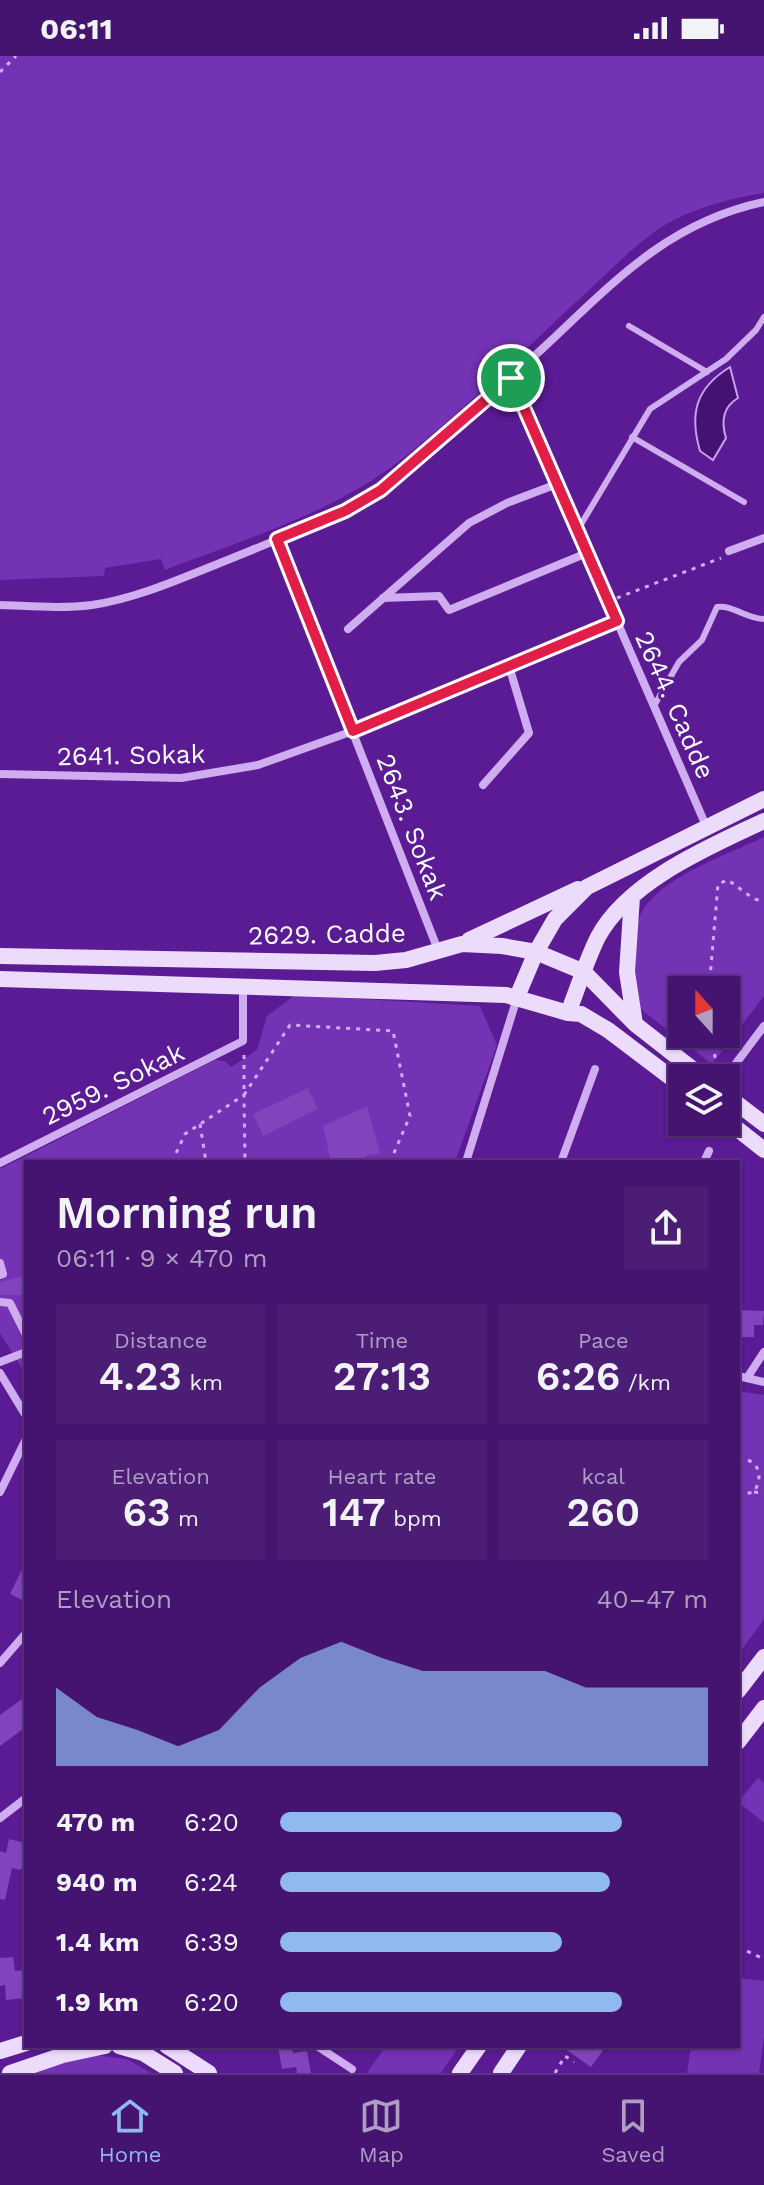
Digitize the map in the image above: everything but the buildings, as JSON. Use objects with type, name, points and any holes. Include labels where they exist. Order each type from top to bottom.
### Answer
[{"type":"main road","points":[[462,944],[764,799]]},
{"type":"main road","points":[[568,1013],[599,935],[632,897],[669,868],[764,821]]},
{"type":"main road","points":[[517,997],[536,952],[555,919],[594,882]]},
{"type":"main road","points":[[632,897],[627,972],[635,1024]]},
{"type":"main road","name":"2629. Cadde","points":[[0,956],[375,963],[406,960],[462,944],[502,946],[536,952],[584,972],[635,1024],[686,1064]]},
{"type":"main road","name":"2629. Cadde","points":[[0,979],[243,985],[517,997],[581,1014],[668,1076]]},
{"type":"main road","points":[[740,1106],[764,1124]]},
{"type":"main road","points":[[740,1131],[764,1150]]},
{"type":"main road","points":[[740,1688],[764,1657]]},
{"type":"main road","points":[[740,1739],[764,1708]]},
{"type":"main road","points":[[24,2043],[1,2048],[15,2072],[63,2055],[96,2048]]},
{"type":"main road","points":[[126,2048],[143,2053],[175,2073]]},
{"type":"main road","points":[[170,2048],[209,2073]]},
{"type":"main road","points":[[460,2073],[478,2048]]},
{"type":"main road","points":[[501,2073],[518,2048]]},
{"type":"street","points":[[0,605],[67,607],[118,599],[163,585],[345,511],[381,490],[511,378],[646,255],[712,217],[764,202]]},
{"type":"street","name":"2644. Cadde","points":[[511,378],[707,828]]},
{"type":"street","points":[[348,629],[469,523],[507,503],[557,484]]},
{"type":"street","points":[[729,551],[764,538]]},
{"type":"street","name":"2643. Sokak","points":[[277,539],[438,950]]},
{"type":"street","points":[[383,598],[439,596],[449,610],[587,553]]},
{"type":"street","name":"2641. Sokak","points":[[0,774],[201,776],[279,759],[617,621]]},
{"type":"street","points":[[483,785],[529,733],[509,666]]},
{"type":"street","points":[[243,985],[243,1041]]},
{"type":"street","points":[[467,1160],[517,997]]},
{"type":"street","points":[[736,1064],[764,1026]]},
{"type":"street","name":"2959. Sokak","points":[[0,1163],[243,1041]]},
{"type":"street","points":[[562,1160],[595,1069]]},
{"type":"street","points":[[705,1160],[709,1151]]},
{"type":"street","points":[[0,1263],[3,1274],[0,1275]]},
{"type":"street","points":[[0,1302],[10,1303],[24,1331]]},
{"type":"street","points":[[764,1352],[742,1377],[764,1382]]},
{"type":"street","points":[[0,1362],[24,1353]]},
{"type":"street","points":[[0,1373],[24,1413]]},
{"type":"street","points":[[0,1492],[24,1443]]},
{"type":"street","points":[[0,1663],[24,1635]]},
{"type":"street","points":[[0,1818],[24,1800]]},
{"type":"street","points":[[320,2048],[352,2069]]},
{"type":"lane","points":[[577,531],[632,437],[654,406],[734,352],[763,321]]},
{"type":"lane","points":[[629,326],[707,372]]},
{"type":"lane","points":[[632,437],[744,502]]},
{"type":"lane","points":[[654,706],[679,662],[702,640],[717,607],[725,606],[754,619],[764,619]]},
{"type":"path","points":[[0,72],[16,56]]},
{"type":"path","points":[[608,601],[727,556],[729,551]]},
{"type":"path","points":[[710,976],[718,884],[728,880],[754,899],[764,901]]},
{"type":"path","points":[[173,1160],[185,1134],[244,1095],[290,1025],[393,1031],[410,1116],[391,1160]]},
{"type":"path","points":[[243,1041],[245,1160]]},
{"type":"path","points":[[200,1124],[206,1160]]},
{"type":"path","points":[[740,1459],[750,1460],[760,1468],[761,1481],[754,1492]]},
{"type":"path","points":[[740,1495],[764,1493]]},
{"type":"path","points":[[740,1948],[764,1959]]},
{"type":"path","points":[[555,2073],[565,2056],[574,2062]]},
{"type":"shaded area","points":[[0,56],[764,56],[764,193],[697,210],[653,233],[402,459],[376,478],[318,510],[165,570],[161,559],[105,568],[104,576],[0,580]]},
{"type":"shaded area","points":[[730,367],[738,398],[726,410],[726,438],[713,460],[700,451],[696,413],[709,384]]},
{"type":"shaded area","points":[[764,837],[764,996],[740,1027],[740,976],[668,976],[668,1030],[639,1008],[634,958],[636,931],[643,910],[653,898],[666,886],[698,867]]},
{"type":"shaded area","points":[[295,995],[480,1006],[497,1045],[456,1160],[24,1160],[24,1372],[0,1333],[0,1169],[215,1060],[225,1061],[231,1067],[257,1050],[267,1016]]},
{"type":"shaded area","points":[[691,1048],[724,1048],[712,1064]]},
{"type":"shaded area","points":[[740,1391],[764,1395],[764,1619],[740,1652]]},
{"type":"shaded area","points":[[758,1778],[764,1783],[764,1823],[740,1804]]},
{"type":"shaded area","points":[[740,1978],[764,1981],[764,2037],[759,2073],[687,2073],[691,2048],[740,2048]]},
{"type":"shaded area","points":[[385,2048],[458,2048],[441,2073],[367,2073]]},
{"type":"shaded area","points":[[95,2055],[127,2059],[151,2073],[32,2073],[60,2062]]},
{"type":"route","points":[[511,378],[617,621],[353,731],[277,539],[345,511],[381,490],[511,378]]}]
